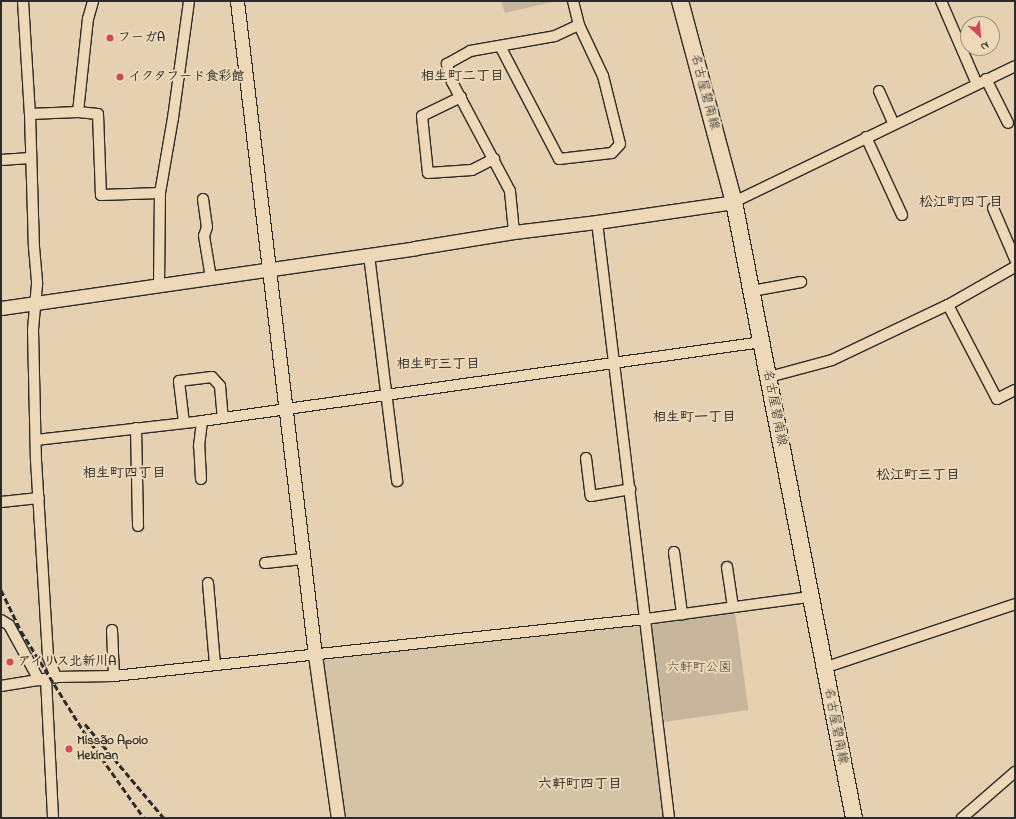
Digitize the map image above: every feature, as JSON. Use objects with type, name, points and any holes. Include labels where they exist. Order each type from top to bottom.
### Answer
[{"type":"main road","name":"名古屋碧南線","points":[[680,1],[734,202],[769,377],[809,597],[854,818]]},
{"type":"street","points":[[23,1],[30,114],[30,158],[37,284],[33,330],[36,440],[48,658],[56,677]]},
{"type":"street","points":[[78,112],[88,19],[93,1]]},
{"type":"street","points":[[159,286],[160,193],[173,118],[189,1]]},
{"type":"street","points":[[236,1],[303,559],[338,818]]},
{"type":"street","points":[[500,46],[559,159],[612,153],[620,144],[603,76],[579,25],[574,1]]},
{"type":"street","points":[[941,1],[977,84]]},
{"type":"street","points":[[514,232],[510,192],[494,159],[452,82],[447,64],[470,51],[555,36],[579,25]]},
{"type":"street","points":[[1,308],[369,255],[514,232],[597,222],[734,202],[1015,66]]},
{"type":"street","points":[[986,79],[1008,123]]},
{"type":"street","points":[[879,91],[894,124]]},
{"type":"street","points":[[461,97],[422,116],[428,173],[472,170],[494,159]]},
{"type":"street","points":[[30,114],[78,112],[98,114],[101,195],[160,193]]},
{"type":"street","points":[[866,137],[902,215]]},
{"type":"street","points":[[1,160],[30,158]]},
{"type":"street","points":[[203,199],[207,227],[204,236],[211,278]]},
{"type":"street","points":[[992,208],[1015,259]]},
{"type":"street","points":[[597,222],[646,619],[668,818]]},
{"type":"street","points":[[369,255],[397,481]]},
{"type":"street","points":[[769,377],[832,360],[948,305],[1015,267]]},
{"type":"street","points":[[752,291],[801,282]]},
{"type":"street","points":[[948,305],[997,399],[1015,390]]},
{"type":"street","points":[[36,440],[202,421],[762,342]]},
{"type":"street","points":[[184,423],[179,381],[212,377],[220,386],[223,418]]},
{"type":"street","points":[[201,479],[199,446],[202,421]]},
{"type":"street","points":[[136,428],[138,526]]},
{"type":"street","points":[[586,458],[591,496],[630,489]]},
{"type":"street","points":[[1,502],[39,498]]},
{"type":"street","points":[[674,552],[682,614]]},
{"type":"street","points":[[265,563],[303,559]]},
{"type":"street","points":[[727,567],[733,607]]},
{"type":"street","points":[[208,583],[215,665]]},
{"type":"street","points":[[1,686],[56,677],[114,676],[646,619],[809,597]]},
{"type":"street","points":[[824,668],[1015,604]]},
{"type":"street","points":[[1,620],[9,624],[42,679],[53,818]]},
{"type":"street","points":[[112,630],[114,676]]},
{"type":"street","points":[[962,818],[1015,772]]},
{"type":"shaded area","points":[[646,619],[669,818],[338,818],[315,655]]},
{"type":"green space","points":[[501,1],[556,1],[505,13]]},
{"type":"green space","name":"六軒町公園","points":[[735,613],[749,710],[664,722],[651,625]]},
{"type":"railway","points":[[1,590],[21,631],[91,743],[144,818]]},
{"type":"railway","points":[[85,724],[164,818]]},
{"type":"place","name":"フーガA","points":[[110,38]]},
{"type":"place","name":"イクタフード食彩館","points":[[120,77]]},
{"type":"place","name":"アイリス北新川A","points":[[10,662]]},
{"type":"place","name":"Missão Apoio Hekinan","points":[[69,749]]},
{"type":"district","name":"相生町二丁目","points":[[462,77]]},
{"type":"district","name":"松江町四丁目","points":[[961,203]]},
{"type":"district","name":"相生町三丁目","points":[[438,365]]},
{"type":"district","name":"相生町一丁目","points":[[694,418]]},
{"type":"district","name":"相生町四丁目","points":[[124,474]]},
{"type":"district","name":"松江町三丁目","points":[[918,476]]},
{"type":"district","name":"六軒町四丁目","points":[[580,785]]}]
